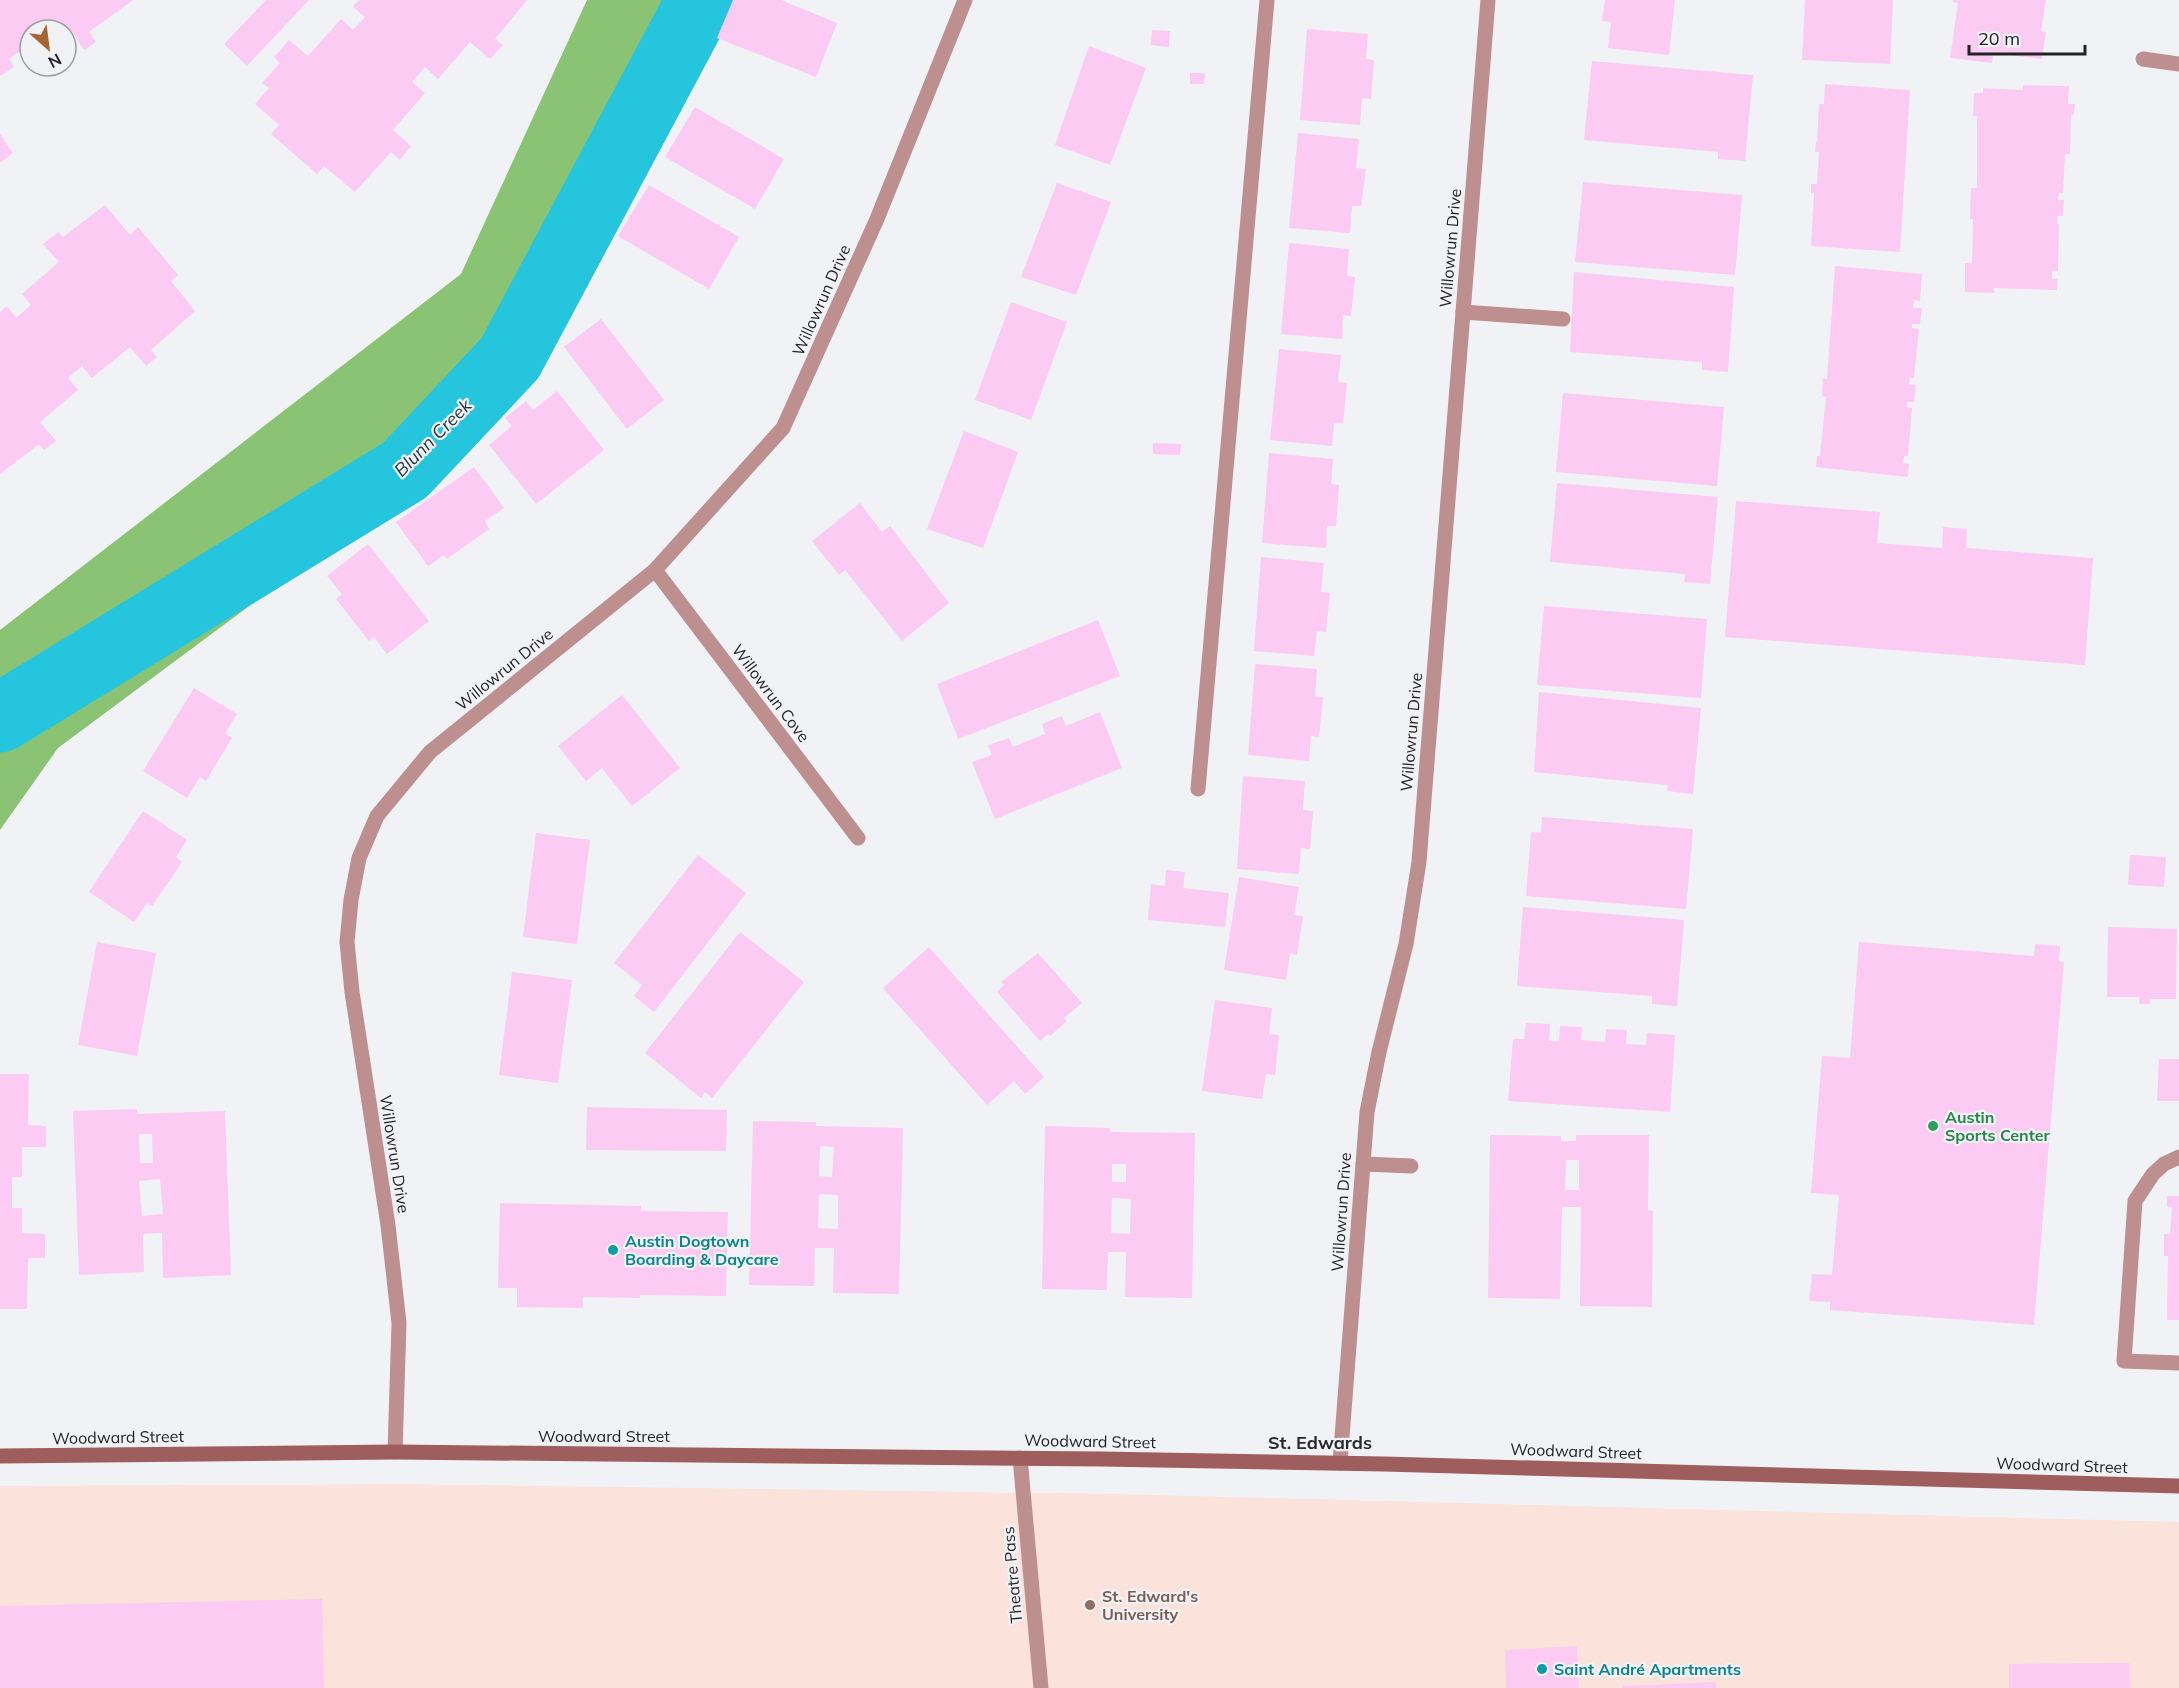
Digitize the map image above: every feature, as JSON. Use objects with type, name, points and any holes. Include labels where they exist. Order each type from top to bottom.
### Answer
[{"type":"street","name":"Willowrun Drive","points":[[395,1452],[399,1323],[388,1225],[352,992],[347,942],[351,900],[359,858],[377,816],[430,752],[655,570],[783,428],[877,219],[965,0]]},
{"type":"street","points":[[1198,789],[1267,0]]},
{"type":"street","name":"Willowrun Drive","points":[[1340,1463],[1367,1112],[1379,1052],[1406,944],[1419,862],[1488,0]]},
{"type":"street","points":[[2143,59],[2179,64]]},
{"type":"street","points":[[1463,312],[1563,319]]},
{"type":"street","name":"Willowrun Cove","points":[[655,570],[858,837]]},
{"type":"street","points":[[2179,1157],[2164,1164],[2153,1173],[2134,1201],[2124,1361],[2179,1363]]},
{"type":"street","points":[[1363,1164],[1411,1166]]},
{"type":"street","name":"Woodward Street","points":[[0,1456],[395,1452],[1020,1458],[1340,1463],[2179,1486]]},
{"type":"street","name":"Theatre Pass","points":[[1020,1458],[1041,1688]]},
{"type":"shaded area","name":"St. Edward's University","points":[[408,1484],[1114,1494],[2179,1522],[2179,1688],[0,1688],[0,1486]]},
{"type":"green space","points":[[587,0],[726,0],[538,338],[494,394],[412,485],[58,748],[0,830],[0,630],[461,274]]},
{"type":"building","points":[[0,0],[133,0],[89,32],[96,42],[84,50],[78,41],[78,18],[18,18],[18,53],[9,59],[14,67],[0,76]]},
{"type":"building","points":[[266,0],[309,0],[247,66],[224,44]]},
{"type":"building","points":[[359,0],[527,0],[495,39],[503,45],[490,59],[470,42],[438,79],[425,67],[412,82],[425,93],[393,130],[411,146],[400,160],[391,152],[355,192],[324,166],[317,174],[271,134],[279,125],[255,104],[269,88],[262,83],[280,63],[274,57],[289,40],[308,56],[341,19],[353,30],[365,17],[353,7]]},
{"type":"building","points":[[733,0],[781,0],[837,23],[816,77],[717,38]]},
{"type":"building","points":[[1605,0],[1675,0],[1669,55],[1608,48],[1611,22],[1602,21]]},
{"type":"building","points":[[1805,0],[1893,0],[1890,64],[1802,60]]},
{"type":"building","points":[[1953,0],[2046,0],[2041,31],[2046,32],[2042,59],[1993,53],[1992,63],[1950,58],[1958,3]]},
{"type":"building","points":[[1307,29],[1368,34],[1366,59],[1374,60],[1371,99],[1362,98],[1360,125],[1300,120]]},
{"type":"building","points":[[1152,30],[1170,31],[1169,47],[1151,45]]},
{"type":"building","points":[[1089,46],[1146,68],[1110,165],[1055,145]]},
{"type":"building","points":[[1592,61],[1753,75],[1745,161],[1718,159],[1718,152],[1584,140]]},
{"type":"building","points":[[1190,73],[1205,73],[1204,84],[1190,84]]},
{"type":"building","points":[[1825,84],[1910,90],[1900,252],[1811,246],[1814,193],[1811,193],[1811,184],[1817,184],[1819,152],[1815,152],[1819,104],[1824,104]]},
{"type":"building","points":[[2023,85],[2069,86],[2068,104],[2075,104],[2074,115],[2071,114],[2070,154],[2065,154],[2063,193],[2059,193],[2058,200],[2064,200],[2063,216],[2057,216],[2057,224],[2059,224],[2058,271],[2052,271],[2052,279],[2057,279],[2057,290],[1994,288],[1994,293],[1965,292],[1965,263],[1972,263],[1971,188],[1977,188],[1977,116],[1973,116],[1974,93],[1983,93],[1983,88],[2023,90]]},
{"type":"building","points":[[695,107],[784,159],[755,209],[665,157]]},
{"type":"building","points":[[1298,133],[1359,139],[1356,168],[1366,169],[1361,206],[1352,206],[1350,233],[1289,228]]},
{"type":"building","points":[[0,134],[13,153],[0,163]]},
{"type":"building","points":[[1583,182],[1742,195],[1735,275],[1575,262]]},
{"type":"building","points":[[1057,183],[1111,202],[1076,295],[1021,277]]},
{"type":"building","points":[[649,185],[739,237],[709,289],[618,236]]},
{"type":"building","points":[[105,205],[130,235],[138,227],[178,275],[171,281],[195,311],[151,350],[157,357],[146,366],[130,347],[92,378],[82,366],[68,378],[78,390],[40,422],[56,441],[44,450],[39,444],[0,474],[0,312],[7,306],[16,318],[31,305],[22,294],[59,262],[43,244],[58,232],[63,237]]},
{"type":"building","points":[[1289,243],[1349,249],[1347,276],[1355,277],[1351,316],[1343,315],[1342,339],[1281,334]]},
{"type":"building","points":[[1835,266],[1922,274],[1920,301],[1914,300],[1913,308],[1922,308],[1920,324],[1912,324],[1912,328],[1919,329],[1914,378],[1910,378],[1909,385],[1916,385],[1914,402],[1907,402],[1907,407],[1912,408],[1908,456],[1904,456],[1903,463],[1909,464],[1908,477],[1816,467],[1817,456],[1820,456],[1826,397],[1822,396],[1823,378],[1827,379]]},
{"type":"building","points":[[1574,272],[1734,287],[1728,372],[1702,370],[1702,362],[1570,352]]},
{"type":"building","points":[[1011,302],[1067,322],[1031,420],[975,400]]},
{"type":"building","points":[[601,319],[664,400],[627,429],[564,347]]},
{"type":"building","points":[[1279,349],[1341,355],[1338,382],[1347,383],[1343,423],[1334,423],[1332,446],[1270,440]]},
{"type":"building","points":[[557,391],[604,450],[536,504],[489,445],[512,426],[505,418],[526,401],[533,410]]},
{"type":"building","points":[[1563,393],[1724,407],[1717,486],[1556,472]]},
{"type":"building","points":[[964,431],[1018,452],[983,548],[927,529]]},
{"type":"building","points":[[1153,443],[1181,444],[1180,455],[1153,454]]},
{"type":"building","points":[[1269,453],[1333,459],[1331,484],[1339,485],[1336,526],[1327,526],[1326,548],[1262,543]]},
{"type":"building","points":[[474,467],[504,508],[485,521],[489,529],[447,559],[444,555],[428,566],[396,522]]},
{"type":"building","points":[[1557,483],[1718,497],[1710,584],[1684,582],[1685,574],[1550,562]]},
{"type":"building","points":[[1736,501],[1880,512],[1877,543],[1942,548],[1943,527],[1967,529],[1966,548],[2093,558],[2085,665],[1725,637]]},
{"type":"building","points":[[860,503],[882,532],[890,526],[949,603],[902,641],[845,570],[839,575],[812,541]]},
{"type":"building","points":[[368,544],[429,621],[387,654],[374,637],[369,641],[336,599],[342,594],[327,576]]},
{"type":"building","points":[[1261,557],[1324,563],[1321,592],[1330,593],[1326,632],[1317,631],[1314,656],[1254,651]]},
{"type":"building","points":[[1544,606],[1707,619],[1701,698],[1537,685]]},
{"type":"building","points":[[1098,620],[1120,676],[958,739],[937,684]]},
{"type":"building","points":[[1255,664],[1317,669],[1315,696],[1323,697],[1319,737],[1311,736],[1309,761],[1248,755]]},
{"type":"building","points":[[194,688],[237,714],[225,733],[232,738],[206,781],[200,777],[187,798],[143,771]]},
{"type":"building","points":[[1539,692],[1701,708],[1693,794],[1667,791],[1668,785],[1534,772]]},
{"type":"building","points":[[622,695],[680,768],[632,806],[602,768],[586,781],[558,746]]},
{"type":"building","points":[[1100,712],[1122,768],[995,819],[972,762],[992,755],[988,745],[1009,738],[1013,747],[1045,734],[1042,724],[1062,716],[1066,726]]},
{"type":"building","points":[[1243,776],[1305,781],[1303,810],[1313,811],[1310,849],[1301,848],[1299,874],[1237,869]]},
{"type":"building","points":[[143,811],[187,840],[176,857],[182,862],[152,906],[147,903],[134,922],[89,892]]},
{"type":"building","points":[[1542,817],[1693,829],[1686,909],[1526,896],[1531,832],[1541,833]]},
{"type":"building","points":[[536,833],[590,840],[577,944],[523,937]]},
{"type":"building","points":[[698,855],[746,893],[654,1012],[634,996],[642,985],[614,963]]},
{"type":"building","points":[[2130,855],[2166,857],[2164,887],[2128,885]]},
{"type":"building","points":[[1166,870],[1185,872],[1183,888],[1229,893],[1225,927],[1148,920],[1151,884],[1165,886]]},
{"type":"building","points":[[1239,877],[1299,887],[1294,915],[1303,916],[1297,955],[1290,953],[1286,980],[1224,970]]},
{"type":"building","points":[[1523,907],[1684,920],[1677,1006],[1652,1004],[1652,996],[1517,986]]},
{"type":"building","points":[[2108,927],[2177,929],[2176,999],[2150,999],[2150,1004],[2139,1004],[2139,997],[2107,997]]},
{"type":"building","points":[[740,932],[804,982],[712,1098],[705,1092],[701,1098],[645,1053]]},
{"type":"building","points":[[97,942],[156,953],[137,1056],[78,1045]]},
{"type":"building","name":"Austin Sports Center","points":[[1859,942],[2034,956],[2035,944],[2060,946],[2059,961],[2064,962],[2034,1325],[1830,1310],[1830,1302],[1809,1301],[1812,1274],[1832,1275],[1839,1195],[1811,1193],[1822,1056],[1850,1058]]},
{"type":"building","points":[[929,947],[1044,1077],[1025,1094],[1014,1081],[987,1105],[883,988]]},
{"type":"building","points":[[1038,953],[1082,1003],[1064,1018],[1067,1021],[1050,1036],[1048,1034],[1040,1041],[997,992],[1004,985],[1001,982]]},
{"type":"building","points":[[512,972],[572,980],[558,1083],[499,1075]]},
{"type":"building","points":[[1215,1000],[1272,1008],[1269,1034],[1279,1035],[1275,1075],[1266,1074],[1262,1099],[1202,1091]]},
{"type":"building","points":[[1526,1023],[1550,1024],[1549,1041],[1559,1041],[1560,1026],[1582,1027],[1581,1040],[1605,1042],[1606,1029],[1627,1030],[1626,1044],[1646,1045],[1647,1033],[1675,1035],[1670,1112],[1508,1101],[1513,1039],[1524,1039]]},
{"type":"building","points":[[2159,1059],[2179,1059],[2179,1101],[2157,1101]]},
{"type":"building","points":[[0,1074],[29,1074],[28,1125],[46,1126],[46,1147],[22,1147],[22,1177],[12,1177],[12,1208],[22,1208],[22,1233],[45,1234],[45,1258],[28,1258],[27,1309],[0,1309]]},
{"type":"building","points":[[587,1107],[727,1110],[726,1151],[586,1150]]},
{"type":"building","points":[[137,1109],[137,1114],[225,1111],[231,1275],[163,1278],[162,1233],[143,1234],[144,1272],[79,1275],[73,1111]],"holes":[[[139,1134],[152,1134],[153,1163],[140,1163]],[[160,1179],[163,1214],[142,1216],[139,1181]]]},
{"type":"building","points":[[753,1121],[816,1122],[816,1126],[903,1128],[899,1294],[833,1293],[834,1248],[815,1248],[814,1286],[749,1285]],"holes":[[[820,1146],[834,1147],[832,1177],[819,1176]],[[819,1194],[838,1195],[838,1229],[818,1228]]]},
{"type":"building","points":[[1045,1126],[1110,1128],[1110,1132],[1195,1133],[1192,1298],[1125,1297],[1126,1252],[1108,1252],[1107,1290],[1042,1289]],"holes":[[[1112,1164],[1126,1164],[1126,1182],[1112,1182]],[[1112,1198],[1131,1199],[1130,1234],[1111,1233]]]},
{"type":"building","points":[[1490,1135],[1561,1136],[1561,1141],[1576,1141],[1576,1135],[1649,1135],[1648,1210],[1653,1211],[1652,1307],[1580,1306],[1581,1207],[1562,1207],[1560,1299],[1488,1298]],"holes":[[[1566,1160],[1579,1160],[1579,1190],[1565,1190]]]},
{"type":"building","points":[[2167,1196],[2179,1196],[2179,1320],[2167,1320],[2168,1256],[2164,1256],[2164,1234],[2170,1234],[2172,1207],[2167,1207]]},
{"type":"building","name":"Austin Dogtown Boarding & Daycare","points":[[500,1203],[641,1206],[641,1211],[728,1212],[726,1296],[583,1297],[583,1308],[517,1307],[517,1288],[498,1288]]},
{"type":"building","points":[[322,1599],[324,1688],[0,1688],[0,1606]]},
{"type":"building","name":"Saint André Apartments","points":[[1577,1646],[1579,1688],[1506,1688],[1505,1650]]},
{"type":"building","points":[[2129,1663],[2130,1688],[2009,1688],[2009,1664]]},
{"type":"building","name":"Saint André Apartments","points":[[1716,1682],[1716,1688],[1623,1688],[1623,1686]]},
{"type":"waterway","name":"Blunn Creek","points":[[0,718],[405,470],[510,358],[701,0]]},
{"type":"place","name":"Austin Sports Center","points":[[1933,1126]]},
{"type":"place","name":"Austin Dogtown Boarding & Daycare","points":[[613,1250]]},
{"type":"place","name":"St. Edward's University","points":[[1090,1605]]},
{"type":"place","name":"Saint André Apartments","points":[[1542,1669]]},
{"type":"district","name":"St. Edwards","points":[[1320,1443]]}]
